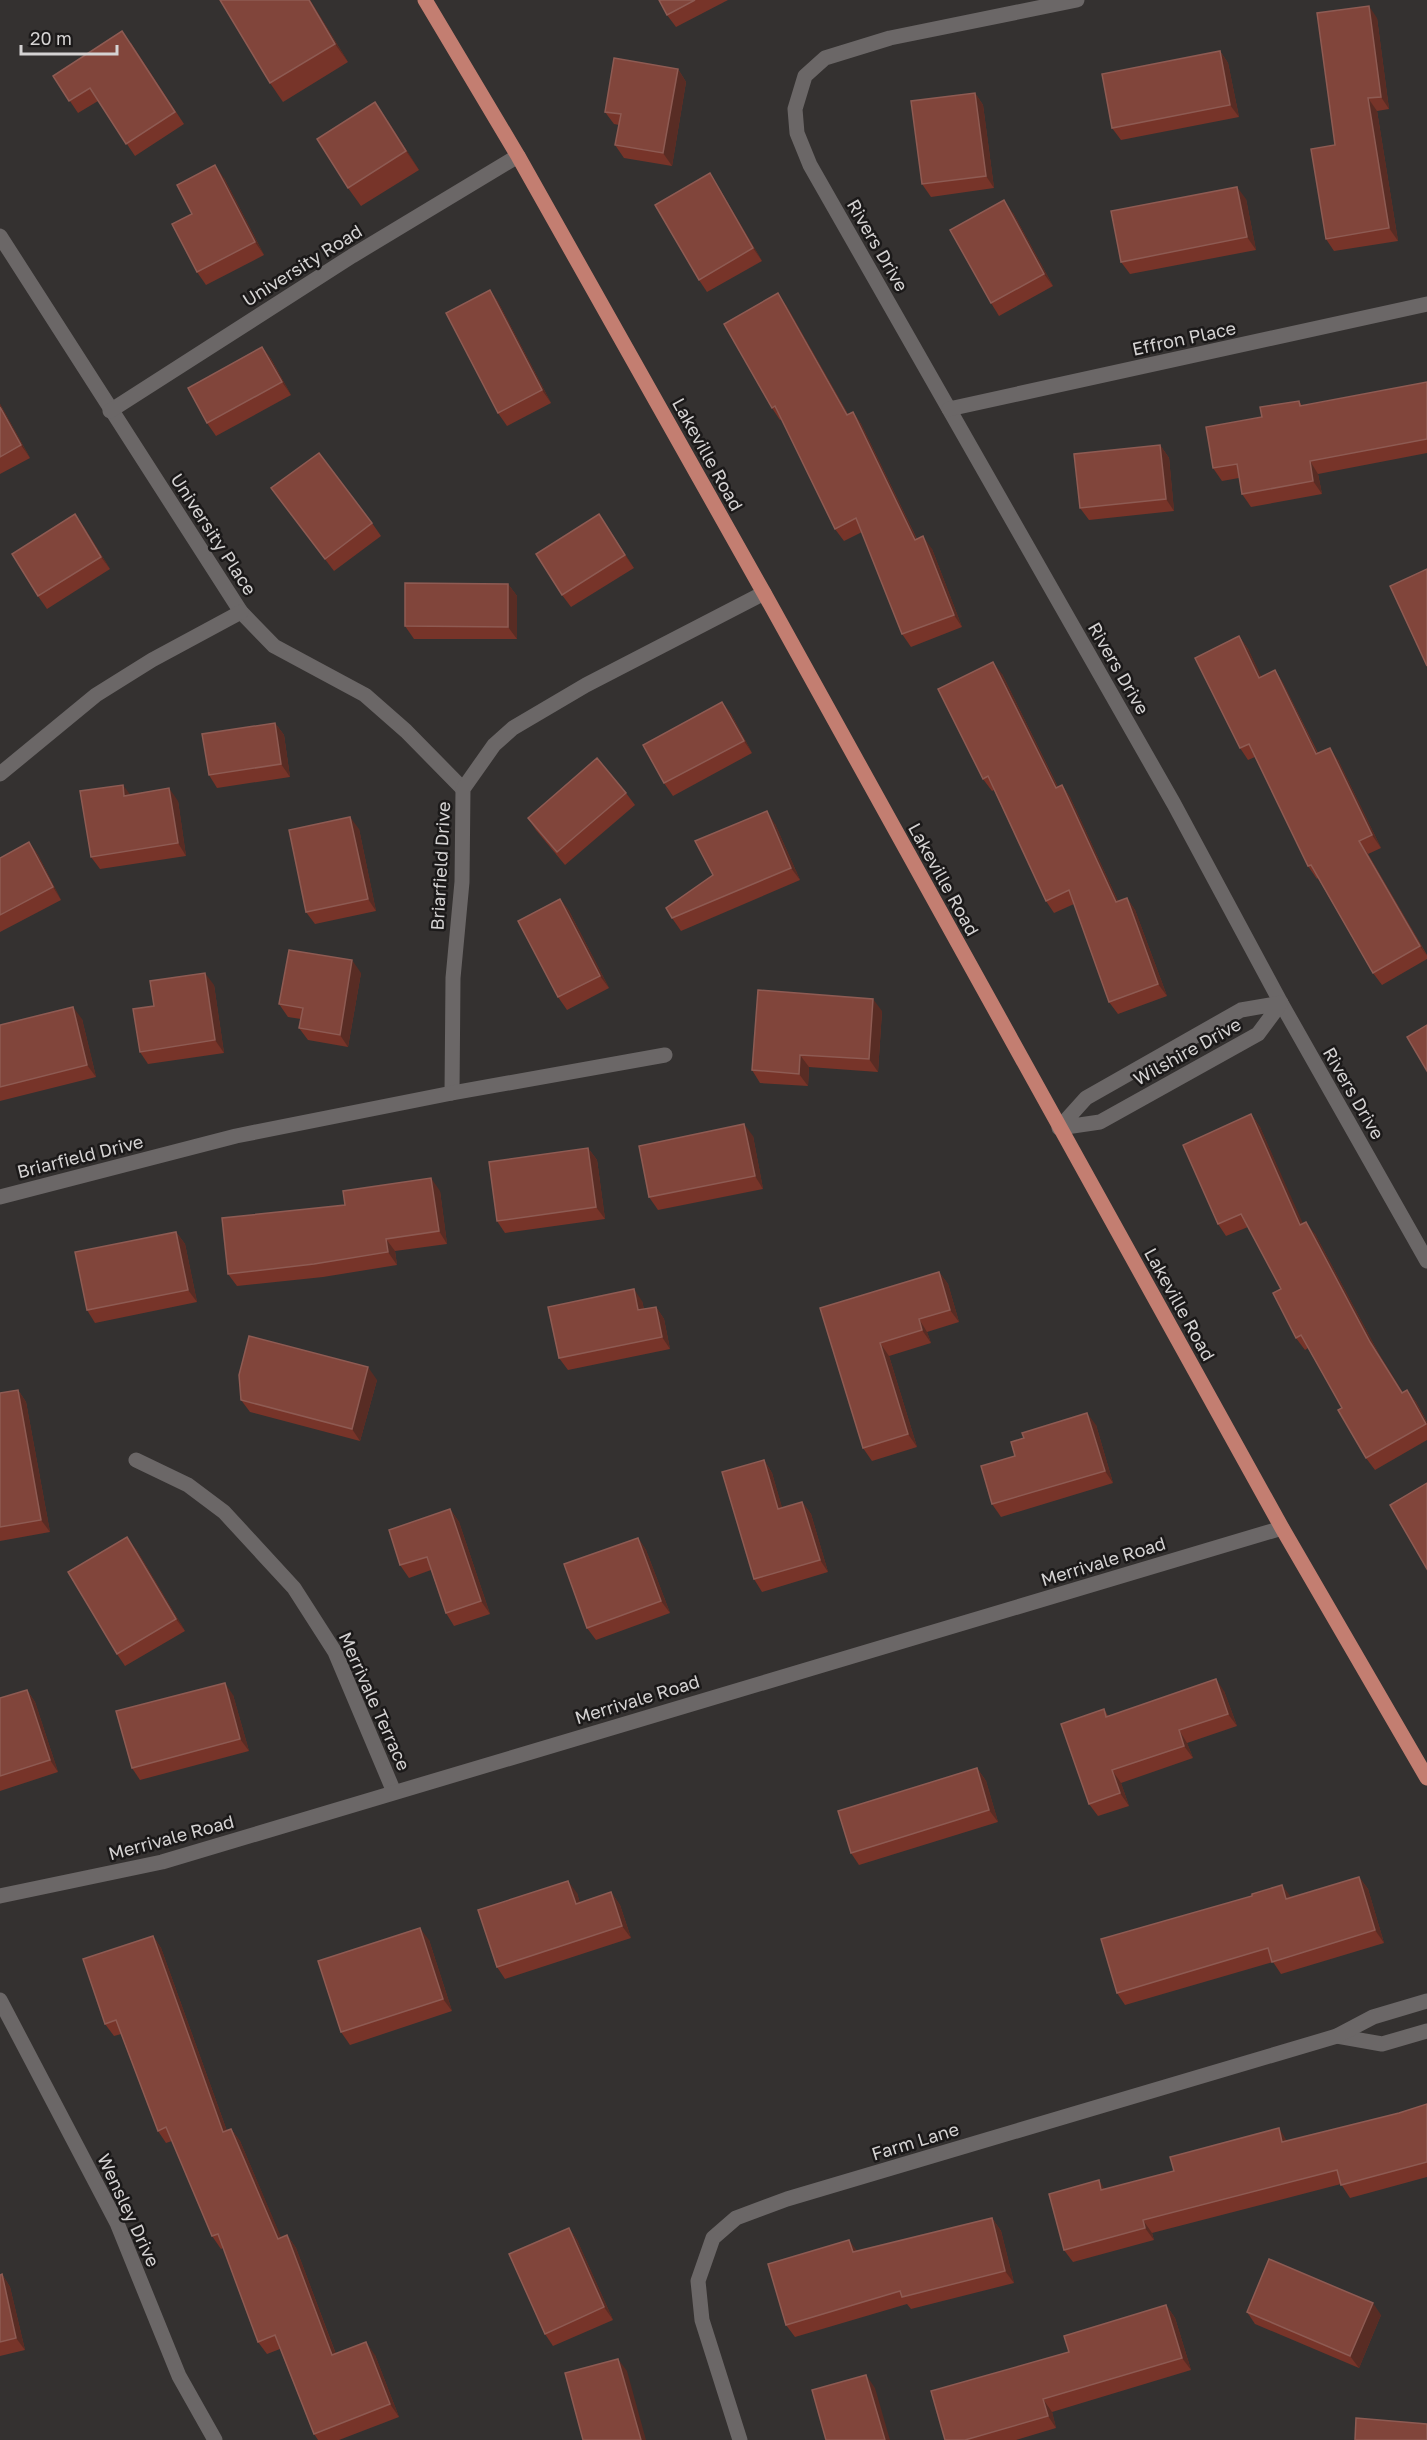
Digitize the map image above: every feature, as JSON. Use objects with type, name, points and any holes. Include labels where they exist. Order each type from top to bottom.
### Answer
[{"type":"main road","name":"Lakeville Road","points":[[425,0],[518,156],[764,593],[1282,1528],[1427,1778]]},
{"type":"street","name":"Rivers Drive","points":[[1077,0],[833,53],[815,65],[805,76],[799,89],[795,121],[810,165],[1174,804],[1281,1003],[1427,1260]]},
{"type":"street","name":"University Road","points":[[110,411],[285,298],[518,156]]},
{"type":"street","name":"University Place","points":[[0,236],[110,411],[242,612],[274,646],[365,695],[406,730],[463,789]]},
{"type":"street","name":"Effron Place","points":[[949,409],[1427,304]]},
{"type":"street","name":"Briarfield Drive","points":[[452,1093],[453,978],[462,882],[463,789],[494,745],[513,728],[586,685],[764,593]]},
{"type":"street","points":[[0,774],[96,695],[152,660],[242,612]]},
{"type":"street","name":"Wilshire Drive","points":[[1059,1128],[1086,1098],[1241,1010],[1281,1003]]},
{"type":"street","name":"Wilshire Drive","points":[[1059,1128],[1100,1122],[1258,1034],[1281,1003]]},
{"type":"street","name":"Briarfield Drive","points":[[0,1197],[236,1136],[452,1093],[665,1055]]},
{"type":"street","name":"Merrivale Terrace","points":[[136,1460],[188,1485],[224,1512],[294,1588],[335,1652],[394,1792]]},
{"type":"street","name":"Merrivale Road","points":[[0,1896],[162,1863],[1282,1528]]},
{"type":"street","name":"Wensley Drive","points":[[0,2000],[117,2223],[179,2376],[214,2440]]},
{"type":"street","name":"Farm Lane","points":[[740,2440],[702,2320],[698,2281],[713,2238],[736,2218],[787,2199],[1337,2036],[1373,2017],[1427,2001]]},
{"type":"street","name":"Farm Lane","points":[[1337,2036],[1382,2044],[1427,2031]]},
{"type":"building","points":[[220,0],[309,0],[335,44],[270,83]]},
{"type":"building","points":[[659,0],[695,0],[667,15]]},
{"type":"building","points":[[1369,6],[1381,97],[1368,98],[1389,228],[1326,239],[1311,149],[1335,145],[1317,13]]},
{"type":"building","points":[[122,31],[175,112],[126,144],[90,88],[69,101],[53,76]]},
{"type":"building","points":[[1220,51],[1230,105],[1112,128],[1102,74]]},
{"type":"building","points":[[614,58],[678,69],[663,153],[615,145],[621,114],[605,112]]},
{"type":"building","points":[[975,93],[986,176],[922,184],[911,101]]},
{"type":"building","points":[[375,102],[406,151],[348,188],[317,139]]},
{"type":"building","points":[[215,165],[255,242],[197,272],[172,224],[192,214],[177,185]]},
{"type":"building","points":[[710,173],[753,248],[699,280],[655,205]]},
{"type":"building","points":[[1237,187],[1247,237],[1121,262],[1111,211]]},
{"type":"building","points":[[1004,200],[1044,274],[991,303],[950,230]]},
{"type":"building","points":[[490,290],[542,390],[498,413],[446,313]]},
{"type":"building","points":[[778,293],[847,415],[853,412],[915,540],[923,536],[954,615],[902,634],[856,518],[835,529],[775,406],[772,408],[724,324]]},
{"type":"building","points":[[262,347],[282,382],[207,423],[188,388]]},
{"type":"building","points":[[1427,382],[1427,439],[1310,461],[1313,481],[1242,494],[1237,464],[1213,468],[1206,427],[1262,417],[1260,407],[1299,401],[1300,406]]},
{"type":"building","points":[[0,407],[21,445],[0,457]]},
{"type":"building","points":[[1160,445],[1166,499],[1080,508],[1074,454]]},
{"type":"building","points":[[319,453],[372,523],[325,559],[271,488]]},
{"type":"building","points":[[75,514],[101,557],[38,596],[12,554]]},
{"type":"building","points":[[599,514],[625,555],[562,595],[536,554]]},
{"type":"building","points":[[1427,569],[1427,666],[1390,586]]},
{"type":"building","points":[[405,583],[508,584],[508,627],[405,626]]},
{"type":"building","points":[[1239,636],[1259,678],[1275,670],[1316,754],[1330,748],[1372,835],[1359,841],[1420,946],[1373,973],[1311,865],[1308,866],[1249,744],[1240,748],[1195,658]]},
{"type":"building","points":[[993,662],[1056,788],[1062,785],[1116,902],[1127,898],[1158,984],[1109,1002],[1069,890],[1046,901],[988,776],[983,779],[938,689]]},
{"type":"building","points":[[722,702],[744,741],[664,783],[643,745]]},
{"type":"building","points":[[275,723],[281,764],[209,775],[202,734]]},
{"type":"building","points":[[597,758],[626,793],[557,852],[528,818]]},
{"type":"building","points":[[123,785],[124,796],[169,788],[178,843],[91,857],[80,791]]},
{"type":"building","points":[[767,811],[791,868],[672,918],[666,908],[713,875],[695,841]]},
{"type":"building","points":[[350,817],[368,899],[306,912],[289,830]]},
{"type":"building","points":[[29,842],[53,887],[0,915],[0,858]]},
{"type":"building","points":[[560,899],[600,976],[558,997],[518,921]]},
{"type":"building","points":[[289,950],[352,960],[340,1035],[299,1028],[303,1008],[279,1004]]},
{"type":"building","points":[[205,973],[215,1040],[140,1052],[133,1009],[154,1006],[150,981]]},
{"type":"building","points":[[758,990],[873,999],[869,1059],[800,1055],[799,1074],[752,1070]]},
{"type":"building","points":[[73,1007],[87,1065],[0,1087],[0,1025]]},
{"type":"building","points":[[1427,1025],[1427,1071],[1407,1037]]},
{"type":"building","points":[[1251,1114],[1300,1225],[1306,1222],[1370,1342],[1402,1393],[1407,1390],[1426,1424],[1366,1458],[1338,1410],[1342,1408],[1301,1335],[1296,1338],[1273,1293],[1281,1289],[1241,1214],[1218,1224],[1183,1145]]},
{"type":"building","points":[[744,1124],[755,1176],[649,1197],[639,1146]]},
{"type":"building","points":[[588,1148],[596,1207],[497,1221],[489,1162]]},
{"type":"building","points":[[431,1178],[439,1231],[386,1239],[388,1252],[314,1264],[228,1274],[222,1218],[345,1205],[343,1191]]},
{"type":"building","points":[[176,1232],[188,1290],[87,1310],[75,1252]]},
{"type":"building","points":[[939,1272],[950,1310],[919,1319],[922,1330],[880,1343],[908,1434],[863,1448],[820,1308]]},
{"type":"building","points":[[634,1289],[638,1310],[656,1307],[662,1337],[559,1358],[548,1307]]},
{"type":"building","points":[[249,1336],[368,1367],[352,1429],[241,1400],[239,1375]]},
{"type":"building","points":[[18,1390],[41,1520],[0,1527],[0,1393]]},
{"type":"building","points":[[1087,1413],[1105,1471],[992,1504],[981,1466],[1015,1456],[1011,1442],[1024,1438],[1022,1433]]},
{"type":"building","points":[[764,1460],[778,1509],[802,1502],[820,1560],[754,1579],[722,1472]]},
{"type":"building","points":[[1427,1483],[1427,1569],[1390,1505]]},
{"type":"building","points":[[450,1509],[481,1601],[446,1613],[427,1557],[400,1565],[389,1530]]},
{"type":"building","points":[[127,1537],[176,1619],[117,1654],[68,1572]]},
{"type":"building","points":[[638,1538],[661,1601],[587,1628],[564,1564]]},
{"type":"building","points":[[1216,1679],[1228,1714],[1179,1730],[1184,1746],[1112,1770],[1120,1793],[1089,1804],[1061,1724],[1104,1709],[1106,1717]]},
{"type":"building","points":[[225,1683],[240,1739],[132,1768],[116,1711]]},
{"type":"building","points":[[27,1690],[50,1760],[0,1776],[0,1698]]},
{"type":"building","points":[[977,1768],[989,1810],[851,1853],[838,1811]]},
{"type":"building","points":[[1359,1877],[1375,1930],[1272,1962],[1268,1948],[1117,1993],[1101,1939],[1252,1896],[1252,1894],[1282,1885],[1286,1899]]},
{"type":"building","points":[[568,1881],[576,1904],[611,1892],[622,1926],[497,1967],[478,1910]]},
{"type":"building","points":[[420,1928],[443,1999],[341,2032],[318,1961]]},
{"type":"building","points":[[153,1936],[223,2132],[231,2129],[278,2239],[287,2235],[332,2355],[366,2342],[390,2404],[314,2434],[275,2335],[258,2342],[218,2234],[212,2236],[166,2127],[158,2131],[116,2020],[105,2024],[83,1959]]},
{"type":"building","points":[[1427,2104],[1427,2162],[1341,2185],[1337,2170],[1143,2220],[1145,2228],[1064,2250],[1049,2194],[1099,2180],[1101,2190],[1174,2171],[1170,2157],[1279,2128],[1282,2142]]},
{"type":"building","points":[[992,2218],[1005,2271],[902,2297],[900,2291],[786,2325],[768,2264],[849,2240],[853,2252]]},
{"type":"building","points":[[569,2228],[604,2307],[545,2334],[509,2254]]},
{"type":"building","points":[[1269,2259],[1373,2303],[1350,2356],[1247,2312]]},
{"type":"building","points":[[2,2274],[16,2338],[0,2342],[0,2275]]},
{"type":"building","points":[[1166,2305],[1182,2358],[1043,2399],[1048,2416],[965,2440],[945,2440],[931,2391],[1069,2352],[1064,2336]]},
{"type":"building","points":[[618,2359],[641,2440],[583,2440],[565,2373]]},
{"type":"building","points":[[866,2375],[885,2440],[826,2440],[812,2390]]},
{"type":"building","points":[[1356,2418],[1427,2424],[1427,2440],[1355,2440]]}]
